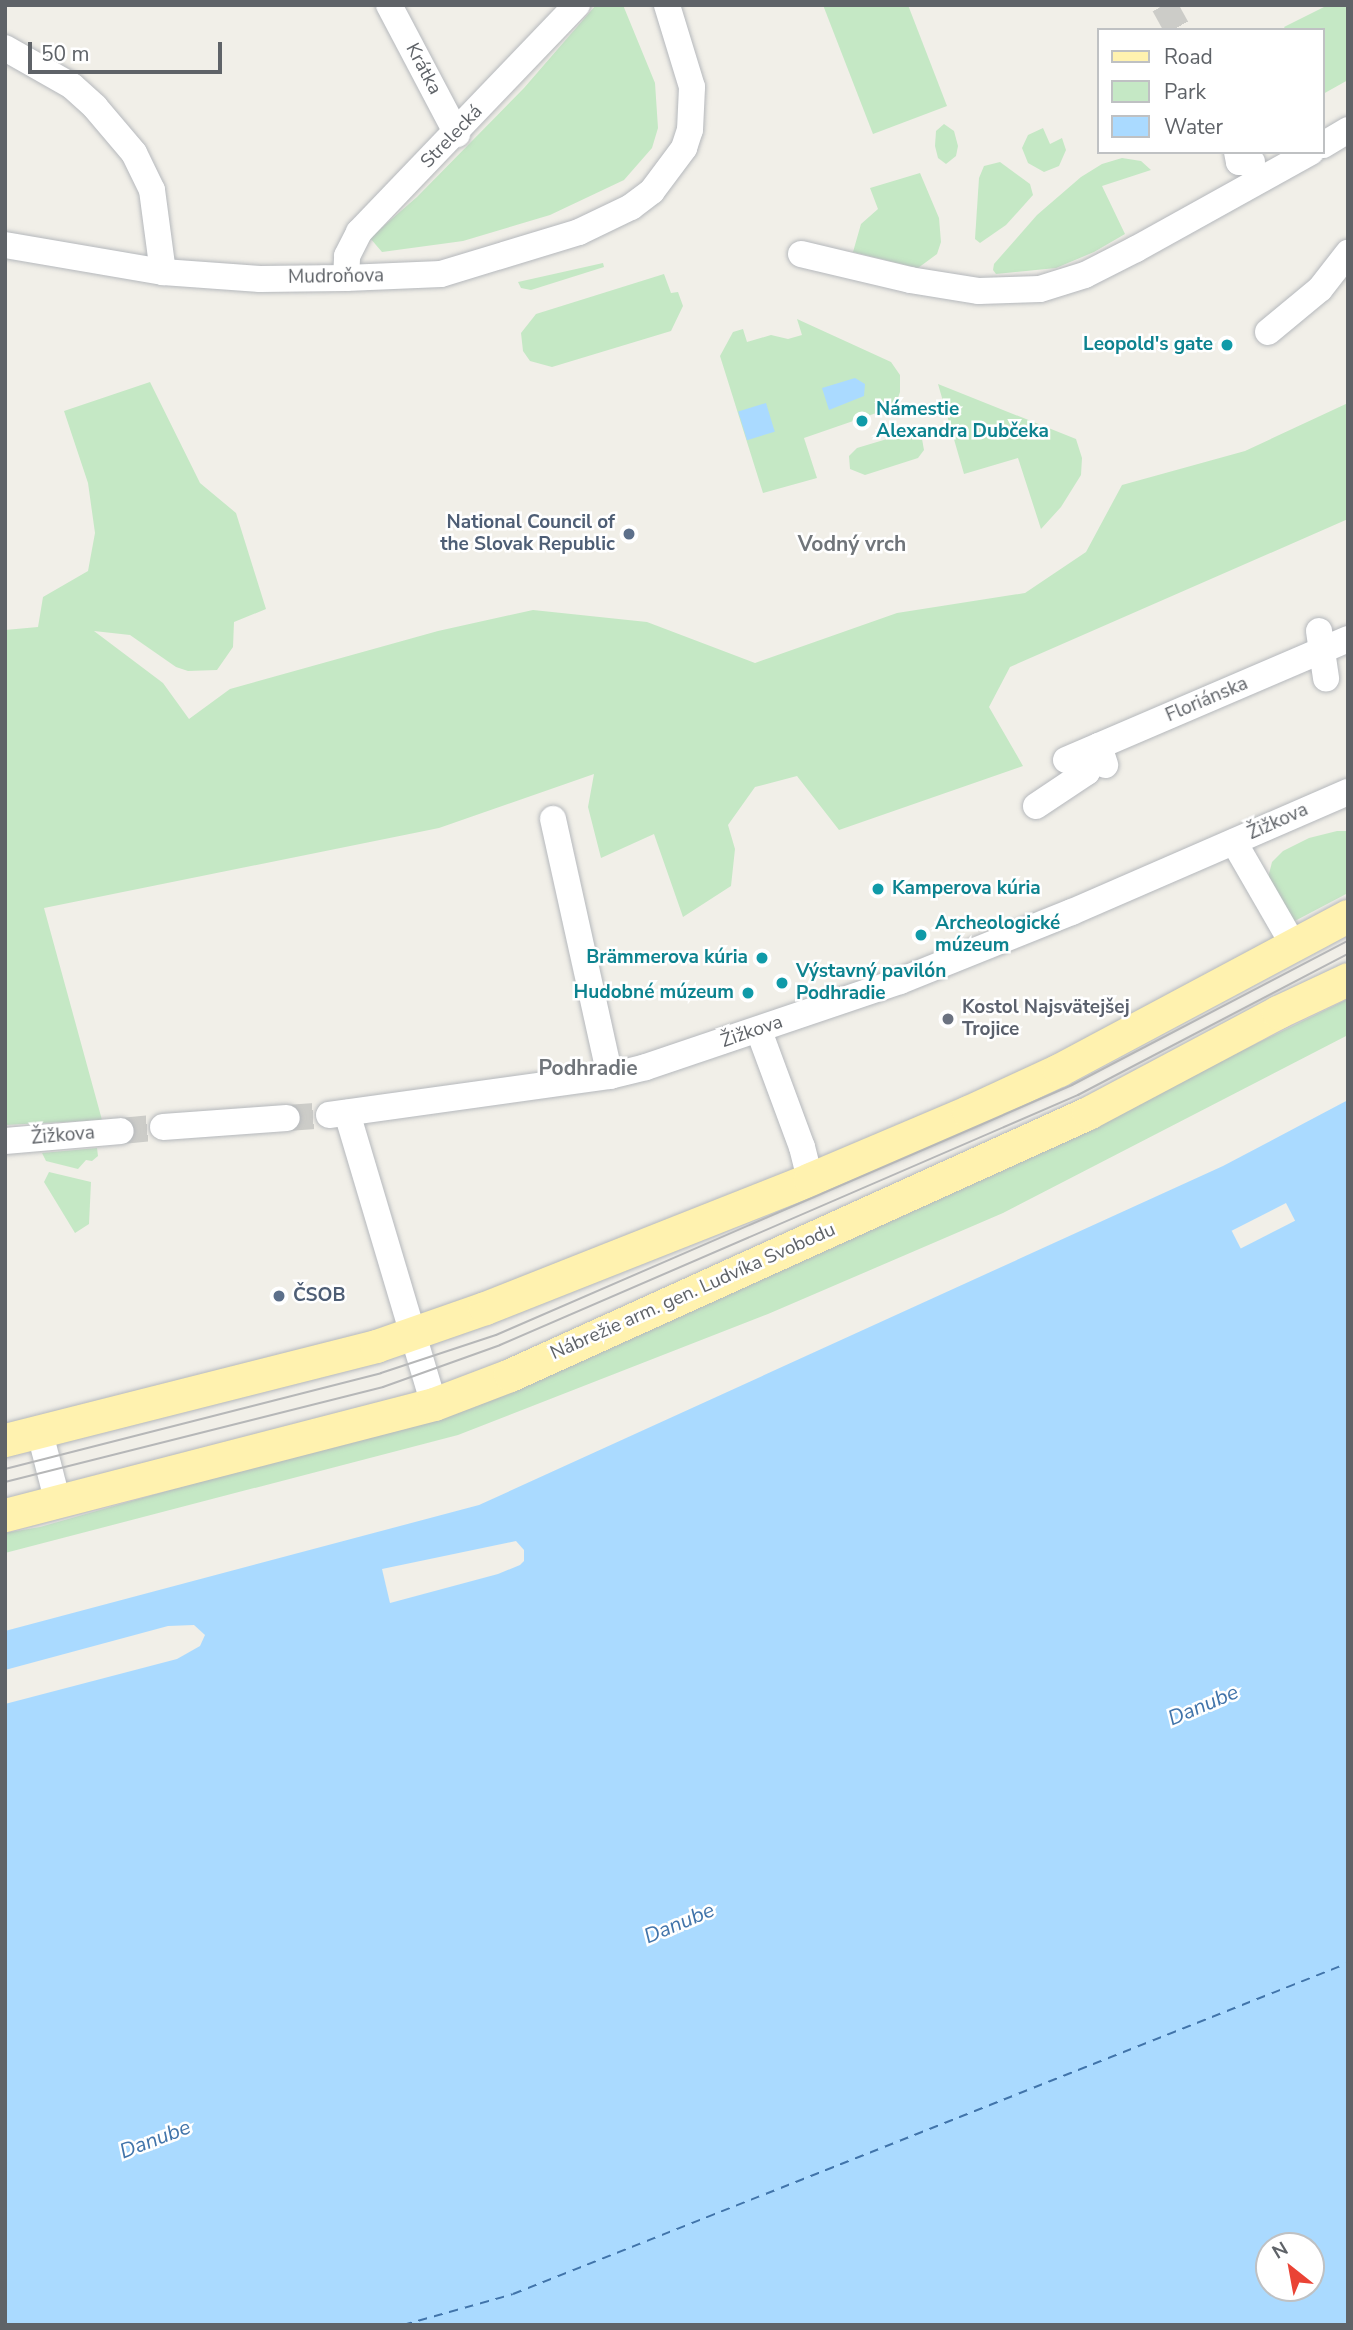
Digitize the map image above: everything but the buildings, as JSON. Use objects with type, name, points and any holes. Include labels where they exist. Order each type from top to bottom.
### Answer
[{"type":"main road","points":[[5,1440],[413,1334],[810,1180],[1059,1070],[1348,916]]},
{"type":"main road","name":"Nábrežie arm. gen. Ludvíka Svobodu","points":[[5,1515],[434,1404],[510,1375],[1088,1113],[1278,1012],[1348,979]]},
{"type":"street","name":"Krátka","points":[[389,5],[457,134]]},
{"type":"street","name":"Strelecká","points":[[346,278],[347,256],[359,232],[457,134],[577,5]]},
{"type":"street","name":"Mudroňova","points":[[5,245],[163,272],[260,279],[346,278],[441,274],[579,232],[631,207],[652,191],[684,148],[693,108],[689,69],[667,5]]},
{"type":"street","points":[[5,48],[72,86],[95,107],[134,153],[146,173],[154,198],[163,272]]},
{"type":"street","points":[[1325,144],[1347,129]]},
{"type":"street","points":[[801,254],[910,280],[979,291],[1040,289],[1085,275],[1252,162],[1299,154]]},
{"type":"street","points":[[1268,332],[1320,289],[1348,253]]},
{"type":"street","name":"Floriánska","points":[[1066,760],[1102,755],[1321,641],[1348,639]]},
{"type":"street","points":[[1321,641],[1326,678]]},
{"type":"street","points":[[1036,806],[1087,772],[1102,755]]},
{"type":"street","name":"Žižkova","points":[[413,1334],[338,1114],[610,1076],[759,1031],[925,972],[1348,792]]},
{"type":"street","points":[[552,819],[610,1076]]},
{"type":"street","points":[[1234,842],[1294,946]]},
{"type":"street","points":[[759,1031],[802,1147],[810,1180]]},
{"type":"street","points":[[163,1128],[286,1118]]},
{"type":"street","name":"Žižkova","points":[[5,1141],[121,1131]]},
{"type":"street","points":[[413,1334],[434,1404]]},
{"type":"street","points":[[40,1433],[58,1503]]},
{"type":"green space","points":[[596,5],[623,5],[655,83],[658,128],[652,148],[624,180],[550,215],[463,241],[382,252],[370,238],[417,197],[524,88]]},
{"type":"green space","points":[[823,5],[908,5],[947,106],[873,134]]},
{"type":"green space","points":[[1328,5],[1348,5],[1348,80],[1325,93],[1325,28],[1284,27]]},
{"type":"green space","points":[[944,124],[954,131],[958,146],[956,156],[946,164],[938,158],[935,146],[936,131]]},
{"type":"green space","points":[[1043,128],[1050,144],[1062,138],[1066,150],[1059,166],[1044,172],[1028,163],[1022,148],[1028,135]]},
{"type":"green space","points":[[1122,158],[1141,161],[1151,170],[1102,186],[1125,234],[1094,252],[1056,268],[996,274],[993,270],[994,264],[1037,215],[1081,177],[1102,164]]},
{"type":"green space","points":[[1000,162],[1030,184],[1033,195],[1006,225],[980,243],[975,239],[979,178],[984,166]]},
{"type":"green space","points":[[920,173],[939,218],[941,242],[937,254],[918,268],[853,252],[861,224],[878,209],[870,188]]},
{"type":"green space","points":[[603,263],[604,267],[531,290],[521,288],[518,282]]},
{"type":"green space","points":[[664,274],[671,293],[678,292],[683,306],[671,331],[552,367],[530,361],[523,351],[521,333],[536,314]]},
{"type":"green space","points":[[797,319],[891,362],[900,375],[900,392],[897,401],[885,410],[804,438],[817,478],[763,493],[720,356],[733,332],[743,329],[747,342],[771,335],[788,339],[802,335]]},
{"type":"green space","points":[[150,382],[200,483],[236,513],[266,609],[234,622],[233,647],[217,670],[188,671],[176,667],[130,635],[94,631],[163,683],[189,719],[230,689],[438,631],[533,610],[647,622],[755,663],[897,613],[1025,593],[1086,552],[1122,485],[1245,451],[1348,403],[1348,519],[1010,667],[989,707],[1023,766],[839,830],[797,776],[755,787],[728,825],[735,849],[731,886],[683,917],[654,834],[601,858],[588,807],[594,774],[439,828],[44,908],[102,1120],[5,1125],[5,630],[38,627],[43,597],[88,571],[95,533],[88,483],[64,411]]},
{"type":"green space","points":[[938,384],[1076,439],[1082,458],[1081,475],[1061,507],[1041,529],[1018,458],[964,474]]},
{"type":"green space","points":[[913,433],[922,439],[924,450],[918,458],[865,475],[850,469],[849,456],[857,448]]},
{"type":"green space","points":[[1348,831],[1348,893],[1291,923],[1268,878],[1272,862],[1283,851],[1309,838]]},
{"type":"green space","points":[[1348,999],[1348,1035],[1003,1213],[768,1314],[458,1435],[5,1553],[5,1533],[40,1527],[452,1410],[905,1215]]},
{"type":"green space","points":[[97,1148],[98,1156],[92,1161],[86,1160],[78,1169],[46,1161],[42,1153]]},
{"type":"green space","points":[[49,1172],[91,1182],[89,1224],[75,1233],[44,1182]]},
{"type":"water","points":[[855,378],[865,384],[864,396],[829,410],[822,388]]},
{"type":"water","points":[[766,403],[775,432],[747,440],[738,411]]},
{"type":"water","name":"Danube","points":[[1348,1100],[1348,2325],[5,2325],[5,1631],[479,1505],[1223,1166]]},
{"type":"pier","points":[[1286,1203],[1295,1221],[1241,1249],[1232,1231]]},
{"type":"pier","points":[[516,1541],[524,1550],[524,1561],[520,1565],[498,1574],[390,1603],[382,1569]]},
{"type":"pier","points":[[194,1625],[205,1635],[200,1646],[177,1659],[5,1704],[5,1670],[168,1626]]},
{"type":"ferry route","points":[[403,2325],[513,2294],[1348,1963]]},
{"type":"tunnel","points":[[1164,5],[1177,28]]},
{"type":"tunnel","points":[[287,1118],[329,1115]]},
{"type":"tunnel","points":[[121,1131],[163,1127]]},
{"type":"tram line","points":[[5,1469],[381,1373],[496,1335],[1072,1085],[1348,941]]},
{"type":"tram line","points":[[5,1482],[383,1387],[500,1345],[1078,1095],[1348,954]]},
{"type":"place","name":"Leopold's gate","points":[[1227,345]]},
{"type":"place","name":"Námestie Alexandra Dubčeka","points":[[862,421]]},
{"type":"place","name":"National Council of the Slovak Republic","points":[[629,534]]},
{"type":"place","name":"Kamperova kúria","points":[[878,889]]},
{"type":"place","name":"Archeologické múzeum","points":[[921,935]]},
{"type":"place","name":"Brämmerova kúria","points":[[762,958]]},
{"type":"place","name":"Výstavný pavilón Podhradie","points":[[782,983]]},
{"type":"place","name":"Hudobné múzeum","points":[[748,993]]},
{"type":"place","name":"Kostol Najsvätejšej Trojice","points":[[948,1019]]},
{"type":"place","name":"ČSOB","points":[[279,1296]]},
{"type":"district","name":"Vodný vrch","points":[[852,544]]},
{"type":"district","name":"Podhradie","points":[[588,1068]]}]
